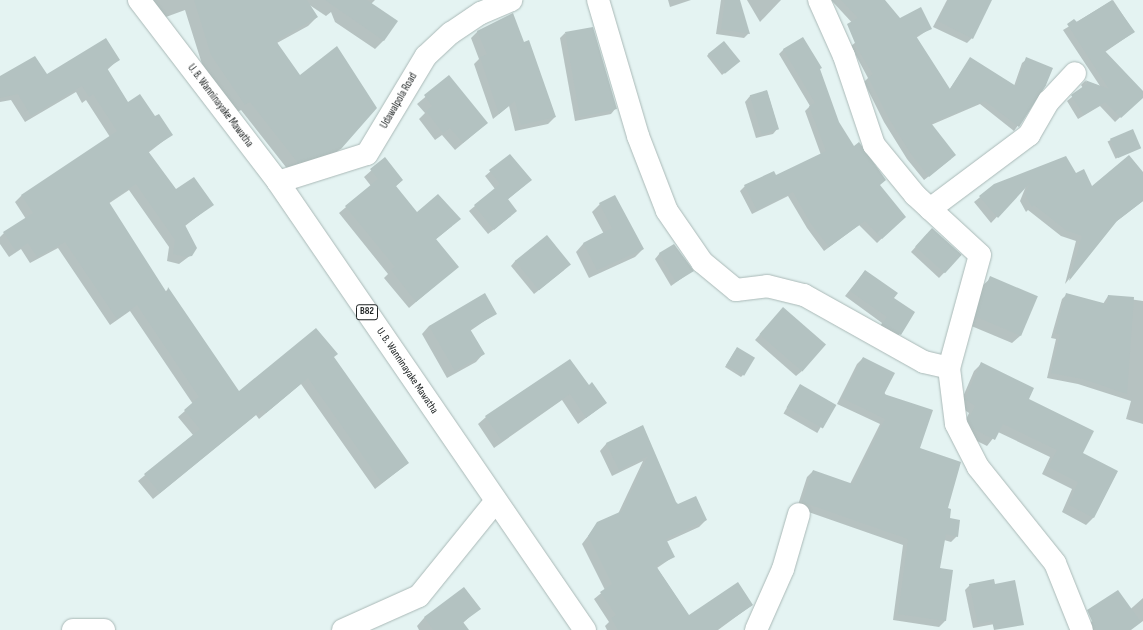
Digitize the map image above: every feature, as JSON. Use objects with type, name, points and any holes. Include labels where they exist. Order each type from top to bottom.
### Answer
[{"type":"street","name":"U. B. Wanninayake Mawatha","points":[[139,0],[278,182],[585,630]]},
{"type":"street","name":"Udawalpola Road","points":[[278,182],[367,154],[426,56],[451,33],[481,13],[511,0]]},
{"type":"street","points":[[598,0],[638,136],[667,211],[702,262],[736,290],[767,286],[804,295],[924,362],[949,368]]},
{"type":"street","points":[[819,0],[844,56],[874,145],[930,209],[980,256],[949,368],[956,424],[978,467],[1055,564],[1082,630]]},
{"type":"street","points":[[930,209],[1029,135],[1049,101],[1075,73]]},
{"type":"street","points":[[342,630],[419,596],[496,502]]},
{"type":"street","points":[[756,630],[783,569],[800,514]]},
{"type":"street","points":[[73,630],[104,630]]},
{"type":"building","points":[[194,0],[307,0],[318,17],[276,41],[300,75],[337,46],[377,108],[341,149],[298,163],[250,102],[245,105],[211,55]]},
{"type":"building","points":[[325,0],[367,0],[398,21],[384,41]]},
{"type":"building","points":[[725,0],[740,0],[750,34],[721,29]]},
{"type":"building","points":[[841,0],[885,0],[900,18],[921,7],[932,29],[916,36],[950,89],[970,57],[1016,86],[1026,57],[1053,68],[1046,85],[1019,127],[985,101],[931,123],[956,155],[929,177],[911,154],[888,117],[868,77],[873,74],[857,48],[847,24],[858,18]]},
{"type":"building","points":[[948,0],[992,0],[973,39],[938,21]]},
{"type":"building","points":[[1112,0],[1135,32],[1105,51],[1143,91],[1143,98],[1121,118],[1105,102],[1084,115],[1071,95],[1088,83],[1085,80],[1109,89],[1067,24],[1074,19],[1077,22]]},
{"type":"building","points":[[513,13],[524,42],[529,40],[556,117],[521,125],[515,101],[499,114],[480,57],[487,54],[477,31]]},
{"type":"building","points":[[593,27],[617,109],[580,117],[565,32]]},
{"type":"building","points":[[803,37],[822,68],[820,69],[839,122],[854,146],[859,142],[886,180],[880,185],[906,217],[882,239],[865,221],[829,247],[811,224],[793,192],[757,210],[744,185],[774,171],[776,175],[826,151],[809,106],[815,103],[783,49]]},
{"type":"building","points":[[106,38],[120,60],[107,68],[128,102],[140,94],[155,116],[159,114],[173,135],[148,151],[176,189],[194,177],[214,205],[185,225],[197,248],[192,256],[186,257],[173,254],[175,240],[136,184],[109,202],[167,293],[168,287],[239,391],[316,328],[338,354],[334,357],[409,463],[382,483],[308,378],[266,413],[263,409],[160,493],[144,474],[200,429],[184,410],[199,397],[137,305],[117,319],[65,242],[37,257],[28,243],[16,251],[3,232],[33,213],[21,195],[117,131],[93,94],[89,97],[82,86],[31,116],[18,94],[0,98],[0,76],[35,56],[47,74]]},
{"type":"building","points":[[724,41],[740,61],[725,74],[708,54]]},
{"type":"building","points":[[449,75],[488,123],[463,143],[450,128],[443,133],[426,111],[432,106],[424,95]]},
{"type":"building","points":[[767,90],[779,129],[762,134],[750,95]]},
{"type":"building","points":[[1133,129],[1141,148],[1118,158],[1110,139]]},
{"type":"building","points":[[510,154],[532,180],[508,199],[517,211],[494,230],[474,205],[500,184],[489,170]]},
{"type":"building","points":[[1129,155],[1143,172],[1143,201],[1117,221],[1069,281],[1082,236],[1067,231],[1034,205],[1032,207],[1025,195],[1030,183],[998,218],[979,196],[994,184],[1066,156],[1076,173],[1084,169],[1092,186]]},
{"type":"building","points":[[385,157],[403,180],[396,186],[417,212],[438,194],[461,219],[436,239],[459,267],[416,302],[391,270],[395,267],[345,206],[378,179],[370,169]]},
{"type":"building","points":[[615,195],[644,249],[597,270],[583,243],[612,228],[599,203]]},
{"type":"building","points":[[932,228],[962,255],[945,273],[915,247]]},
{"type":"building","points":[[547,235],[571,265],[539,290],[515,261]]},
{"type":"building","points":[[674,244],[694,271],[676,282],[659,253]]},
{"type":"building","points":[[865,270],[898,293],[894,298],[915,312],[901,335],[882,324],[887,317],[850,291]]},
{"type":"building","points":[[990,276],[1038,296],[1021,336],[973,316]]},
{"type":"building","points":[[485,293],[497,314],[470,329],[485,354],[455,371],[429,326]]},
{"type":"building","points":[[1066,293],[1107,304],[1108,295],[1134,297],[1127,394],[1083,379],[1051,373],[1060,335],[1055,333]]},
{"type":"building","points":[[783,307],[826,344],[802,372],[759,334]]},
{"type":"building","points":[[737,347],[755,358],[744,376],[726,365]]},
{"type":"building","points":[[863,357],[895,373],[884,394],[933,410],[920,448],[961,462],[948,508],[951,509],[950,518],[960,520],[958,537],[946,534],[940,568],[953,570],[946,621],[898,614],[908,539],[802,502],[813,470],[853,484],[885,419],[842,398]]},
{"type":"building","points":[[570,359],[589,385],[592,382],[607,403],[586,418],[570,394],[502,441],[485,416]]},
{"type":"building","points":[[981,362],[1034,388],[1029,399],[1094,431],[1083,453],[1118,471],[1094,518],[1069,505],[1078,482],[1048,467],[1057,450],[1003,424],[995,440],[972,428],[968,420],[975,406],[965,399]]},
{"type":"building","points":[[800,384],[836,405],[823,428],[786,407]]},
{"type":"building","points":[[643,425],[676,502],[678,504],[696,496],[707,520],[666,539],[675,557],[656,566],[689,615],[738,582],[753,605],[716,630],[618,630],[611,618],[616,615],[600,592],[612,584],[588,536],[597,522],[622,511],[648,456],[619,470],[606,443]]},
{"type":"building","points":[[994,579],[995,584],[1015,580],[1024,625],[994,630],[992,621],[978,624],[969,584]]},
{"type":"building","points":[[464,587],[481,609],[463,622],[469,630],[433,630],[424,617]]},
{"type":"building","points":[[1118,590],[1141,622],[1130,630],[1096,630],[1087,610]]}]
